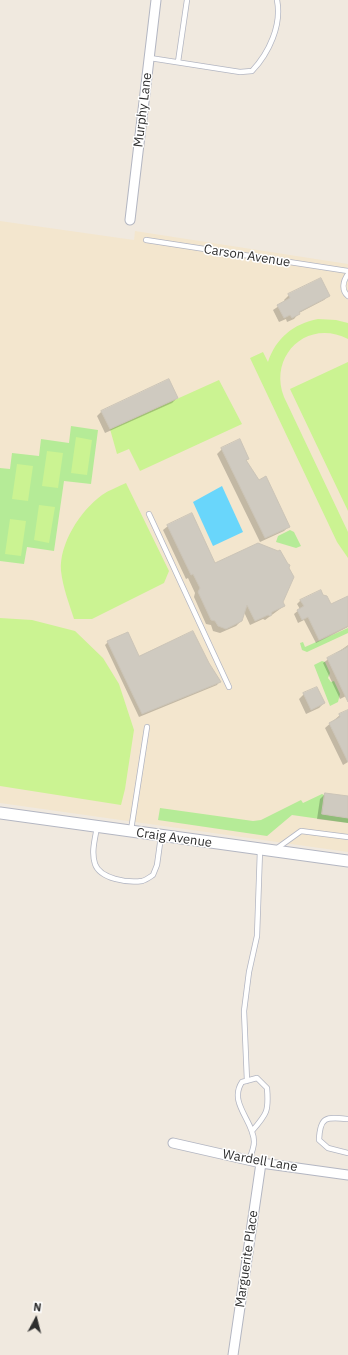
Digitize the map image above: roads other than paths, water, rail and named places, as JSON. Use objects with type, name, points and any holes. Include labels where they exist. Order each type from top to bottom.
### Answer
[{"type":"street","name":"Murphy Lane","points":[[130,220],[156,0]]},
{"type":"street","name":"Craig Avenue","points":[[0,813],[348,862]]},
{"type":"street","name":"Wardell Lane","points":[[174,1143],[261,1163],[348,1175]]},
{"type":"street","name":"Marguerite Place","points":[[233,1355],[261,1163]]},
{"type":"lane","points":[[178,62],[187,0]]},
{"type":"lane","points":[[150,58],[240,72],[252,71],[260,62],[275,30],[278,7],[277,0]]},
{"type":"lane","name":"Carson Avenue","points":[[146,240],[348,273]]},
{"type":"lane","points":[[348,273],[343,285],[348,296]]},
{"type":"lane","points":[[149,514],[229,688]]},
{"type":"lane","points":[[131,832],[146,727]]},
{"type":"lane","points":[[97,827],[93,851],[95,865],[105,876],[122,880],[143,881],[153,875],[157,865],[160,836]]},
{"type":"lane","points":[[274,851],[301,831],[348,837]]},
{"type":"lane","points":[[246,1080],[244,1011],[249,972],[257,936],[260,850]]},
{"type":"lane","points":[[249,1160],[254,1142],[252,1131],[239,1105],[239,1086],[246,1080],[257,1078],[267,1088],[269,1106],[264,1118],[252,1131]]},
{"type":"lane","points":[[348,1119],[331,1117],[323,1120],[320,1126],[319,1140],[328,1148],[348,1153]]},
{"type":"water","points":[[222,486],[243,532],[213,546],[193,502]]}]
